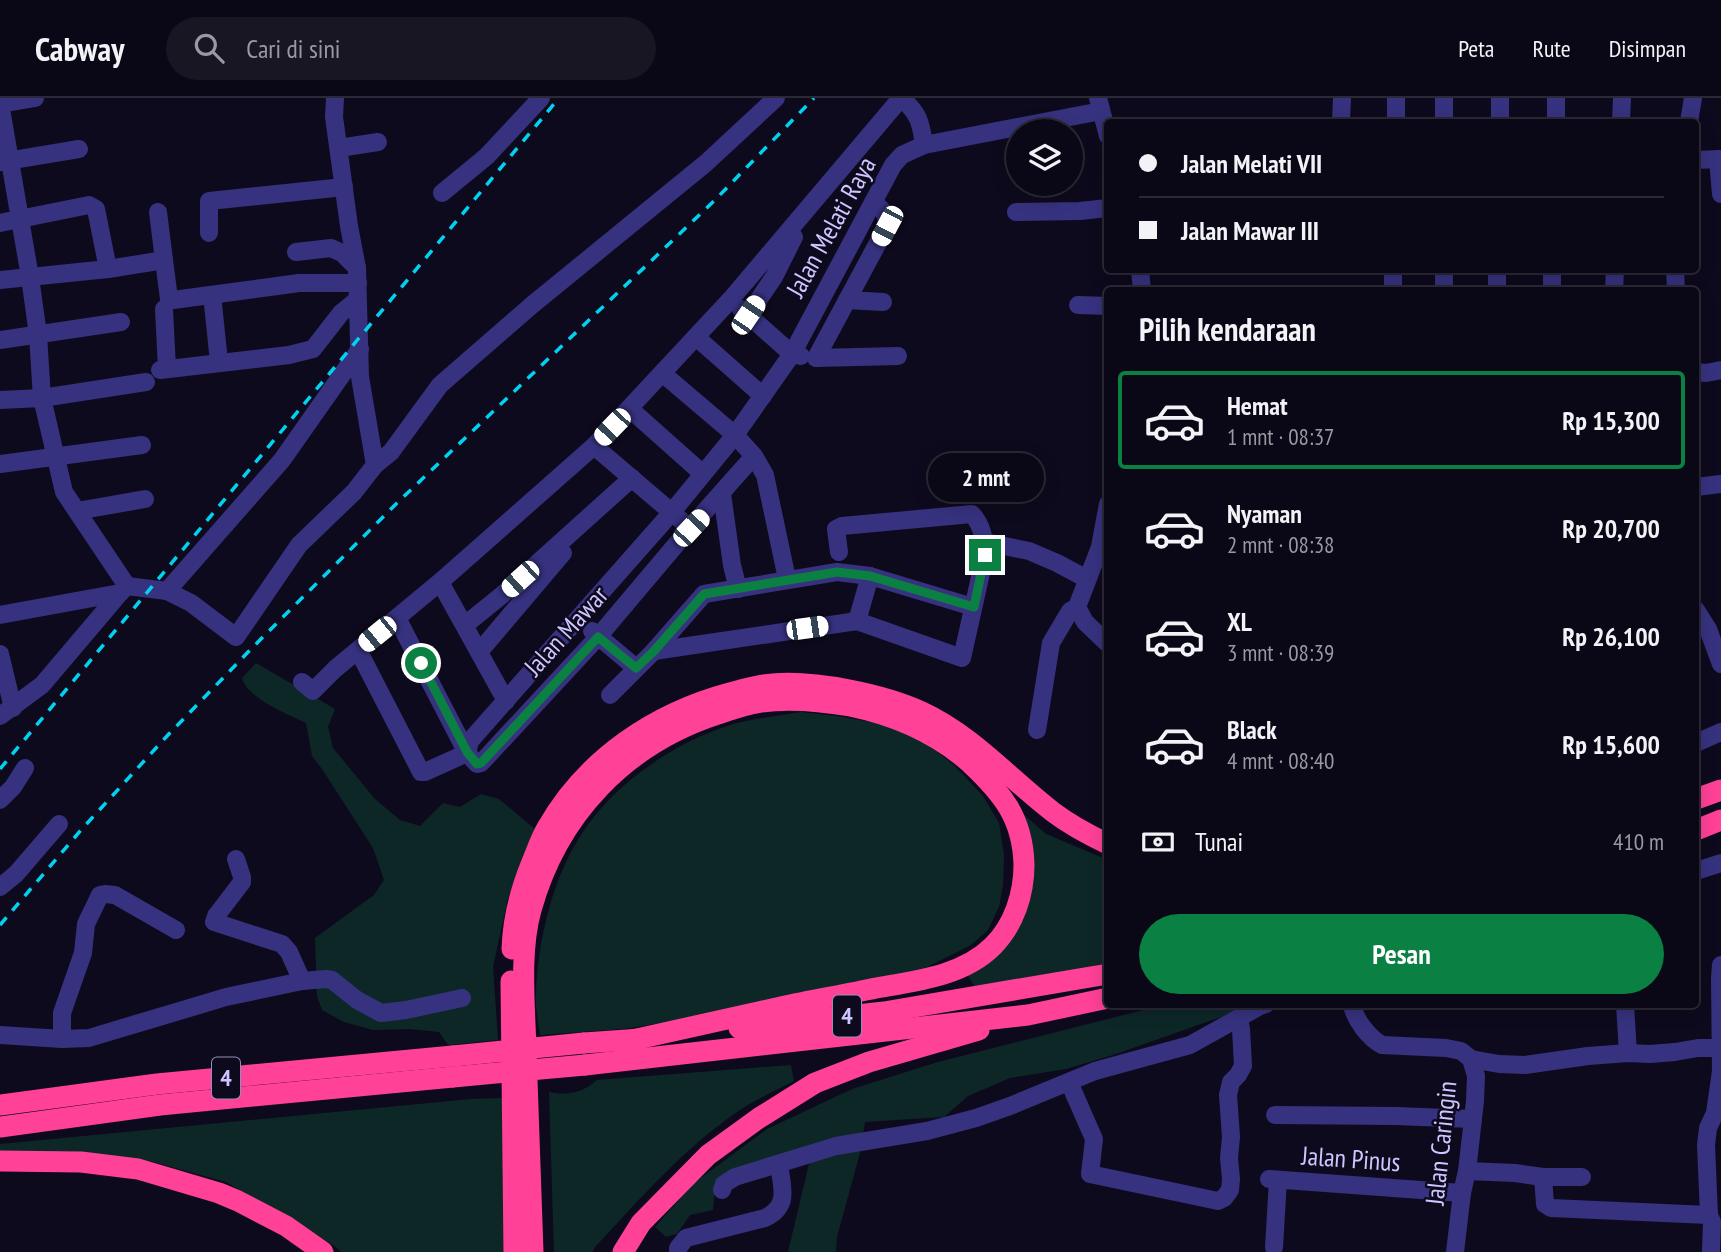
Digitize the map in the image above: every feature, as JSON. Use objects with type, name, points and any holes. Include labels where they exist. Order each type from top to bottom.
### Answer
[{"type":"highway","points":[[513,1252],[510,1006],[512,934],[518,899],[546,829],[570,794],[600,760],[666,716],[696,703],[750,687],[794,683],[854,691],[900,703],[939,721],[974,746],[1053,812],[1104,842]]},
{"type":"highway","points":[[533,1252],[524,985],[527,930],[546,864],[588,799],[612,773],[667,735],[734,708],[787,700],[835,704],[871,711],[905,722],[937,738],[964,758],[997,789],[1013,814],[1024,861],[1018,904],[1010,923],[992,948],[966,966],[926,979],[783,1006],[628,1041]]},
{"type":"highway","points":[[1699,798],[1721,790]]},
{"type":"highway","points":[[1699,829],[1721,820]]},
{"type":"highway","name":"4","points":[[0,1127],[453,1067],[584,1043],[628,1041],[884,1012],[1104,975]]},
{"type":"highway","name":"4","points":[[0,1105],[157,1084],[453,1067],[585,1065],[1028,1015],[1104,999]]},
{"type":"highway","points":[[623,1252],[641,1223],[708,1155],[759,1118],[815,1083],[869,1062],[1028,1015]]},
{"type":"highway","points":[[0,1161],[81,1162],[138,1169],[239,1201],[286,1226],[323,1252]]},
{"type":"street","points":[[35,98],[0,103],[5,162],[20,219],[30,278],[38,335],[42,398],[64,492],[124,590]]},
{"type":"street","points":[[335,98],[334,117],[357,284],[360,377],[375,465]]},
{"type":"street","points":[[442,193],[487,156],[541,98]]},
{"type":"street","points":[[0,615],[124,590],[167,591],[191,603],[236,637],[299,545],[354,492],[375,465],[391,452],[440,385],[532,304],[706,163],[776,98]]},
{"type":"street","points":[[302,682],[313,691],[335,669],[440,582],[594,446],[731,299],[901,98],[917,114],[924,145]]},
{"type":"street","points":[[1341,119],[1342,98]]},
{"type":"street","points":[[1396,98],[1396,119]]},
{"type":"street","points":[[1444,98],[1444,119]]},
{"type":"street","points":[[1500,98],[1500,119]]},
{"type":"street","points":[[1556,98],[1556,119]]},
{"type":"street","points":[[1622,98],[1622,119]]},
{"type":"street","points":[[1690,119],[1693,98]]},
{"type":"street","points":[[1099,105],[1104,122]]},
{"type":"street","name":"Jalan Melati Raya","points":[[472,758],[470,741],[671,512],[735,435],[763,396],[792,354],[893,165],[902,155],[924,145],[1099,105]]},
{"type":"street","points":[[339,148],[379,142]]},
{"type":"street","points":[[5,162],[79,149]]},
{"type":"street","points":[[1699,160],[1720,159],[1721,194]]},
{"type":"street","points":[[209,233],[209,201],[344,187]]},
{"type":"street","points":[[816,358],[887,226],[887,216],[873,203]]},
{"type":"street","points":[[0,223],[93,206],[96,209],[108,269]]},
{"type":"street","points":[[1016,212],[1104,208]]},
{"type":"street","points":[[748,315],[774,277],[808,210]]},
{"type":"street","points":[[158,212],[169,299],[299,283],[357,284]]},
{"type":"street","points":[[296,252],[331,248],[342,253],[357,284]]},
{"type":"street","points":[[0,280],[108,269],[164,260]]},
{"type":"street","points":[[163,309],[164,369],[289,355],[313,349],[341,313],[357,284]]},
{"type":"street","points":[[731,299],[792,354],[816,358],[898,356]]},
{"type":"street","points":[[848,300],[883,302]]},
{"type":"street","points":[[213,304],[219,362]]},
{"type":"street","points":[[1078,305],[1104,306]]},
{"type":"street","points":[[0,340],[121,322]]},
{"type":"street","points":[[696,337],[763,396]]},
{"type":"street","points":[[167,591],[282,460],[360,349]]},
{"type":"street","points":[[1699,372],[1721,370]]},
{"type":"street","points":[[662,373],[735,435],[754,456],[765,475],[787,579]]},
{"type":"street","points":[[0,400],[42,398],[146,382]]},
{"type":"street","points":[[630,409],[703,474]]},
{"type":"street","points":[[0,464],[142,445]]},
{"type":"street","points":[[594,446],[691,528]]},
{"type":"street","name":"Jalan Mawar","points":[[472,758],[481,763],[598,637],[754,456]]},
{"type":"street","points":[[465,625],[632,478]]},
{"type":"street","points":[[1699,487],[1721,484]]},
{"type":"street","points":[[722,494],[738,589]]},
{"type":"street","points":[[479,652],[611,498]]},
{"type":"street","points":[[77,511],[145,499]]},
{"type":"street","points":[[654,651],[858,621],[961,658],[985,555],[985,542],[978,521],[972,514],[842,526],[836,529],[839,552]]},
{"type":"street","points":[[1037,730],[1052,643],[1070,611],[1077,607],[1100,547],[1104,526]]},
{"type":"street","points":[[985,542],[1029,551],[1087,579]]},
{"type":"street","points":[[610,695],[732,565]]},
{"type":"street","points":[[704,594],[837,572],[870,576],[974,607]]},
{"type":"street","points":[[858,621],[870,576]]},
{"type":"street","points":[[440,582],[506,701]]},
{"type":"street","points":[[6,712],[42,685],[124,590]]},
{"type":"street","points":[[502,595],[517,607]]},
{"type":"street","points":[[1077,607],[1085,622],[1104,640]]},
{"type":"street","points":[[1699,615],[1708,629],[1721,664]]},
{"type":"street","points":[[358,650],[421,772],[472,758],[397,618]]},
{"type":"street","points":[[580,618],[598,637],[636,668]]},
{"type":"street","points":[[0,654],[6,712]]},
{"type":"street","points":[[1699,742],[1721,732]]},
{"type":"street","points":[[0,800],[13,787],[25,768]]},
{"type":"street","points":[[0,887],[16,874],[59,824]]},
{"type":"street","points":[[236,859],[242,882],[214,922],[282,944],[289,952],[302,981]]},
{"type":"street","points":[[1699,870],[1721,863]]},
{"type":"street","points":[[62,1039],[62,1013],[83,953],[86,924],[100,895],[115,895],[176,930]]},
{"type":"street","points":[[1711,1252],[1712,1222],[1709,1215],[1706,1145],[1708,1128],[1715,1113],[1721,1071],[1721,965]]},
{"type":"street","points":[[0,1035],[89,1038],[226,997],[302,981],[326,979],[332,980],[357,1000],[381,1013],[462,998]]},
{"type":"street","points":[[722,1190],[724,1184],[735,1177],[757,1170],[836,1146],[948,1126],[1010,1106],[1095,1071],[1190,1045],[1257,1008]]},
{"type":"street","name":"Jalan Caringin","points":[[1350,1008],[1377,1043],[1446,1048],[1461,1051],[1471,1059],[1476,1084],[1455,1252]]},
{"type":"street","points":[[1625,1008],[1628,1053]]},
{"type":"street","points":[[1069,1082],[1094,1139],[1090,1174],[1218,1201],[1230,1191],[1228,1089],[1243,1066],[1241,1029],[1240,1024],[1235,1021]]},
{"type":"street","points":[[1471,1059],[1525,1065],[1588,1056],[1720,1048]]},
{"type":"street","points":[[1275,1115],[1473,1119]]},
{"type":"street","points":[[678,1252],[686,1238],[774,1214],[783,1199],[779,1164]]},
{"type":"street","points":[[1467,1171],[1582,1177]]},
{"type":"street","points":[[1543,1177],[1545,1204],[1550,1208],[1709,1215]]},
{"type":"street","name":"Jalan Pinus","points":[[1274,1247],[1273,1180],[1462,1193]]},
{"type":"green space","points":[[256,663],[335,709],[328,727],[333,748],[375,799],[400,820],[420,826],[443,803],[460,807],[481,794],[499,799],[535,829],[508,898],[493,967],[498,1040],[448,1045],[439,1032],[410,1029],[373,1030],[344,1022],[322,1010],[317,996],[315,938],[374,895],[384,880],[373,848],[312,756],[306,723],[259,699],[245,685],[242,678]]},
{"type":"green space","points":[[801,712],[877,723],[922,740],[954,765],[983,796],[999,823],[1004,855],[999,907],[988,930],[971,945],[925,968],[882,981],[681,1020],[622,1029],[540,1035],[536,1003],[537,972],[548,911],[571,852],[595,816],[628,782],[668,753],[689,742],[733,724]]},
{"type":"green space","points":[[1022,813],[1046,834],[1104,858],[1104,964],[976,989],[968,976],[991,957],[1011,934]]},
{"type":"green space","points":[[1151,1008],[1246,1008],[1066,1069],[1010,1078],[968,1096],[944,1117],[865,1122],[860,1153],[837,1237],[836,1252],[788,1252],[813,1147],[715,1183],[713,1210],[690,1215],[677,1234],[666,1237],[655,1227],[694,1183],[767,1129],[852,1089],[938,1062]]},
{"type":"green space","points":[[791,1065],[794,1081],[744,1108],[698,1142],[645,1193],[593,1252],[554,1252],[549,1092],[574,1092],[597,1080]]},
{"type":"green space","points":[[502,1098],[505,1252],[341,1252],[226,1182],[150,1161],[0,1157],[0,1144]]},
{"type":"railway","points":[[0,769],[559,98]]},
{"type":"railway","points":[[0,925],[81,830],[252,648],[397,503],[714,201],[814,98]]},
{"type":"route","points":[[421,663],[467,752],[477,764],[481,763],[598,637],[636,668],[704,594],[837,572],[870,576],[974,607],[985,555]]}]
